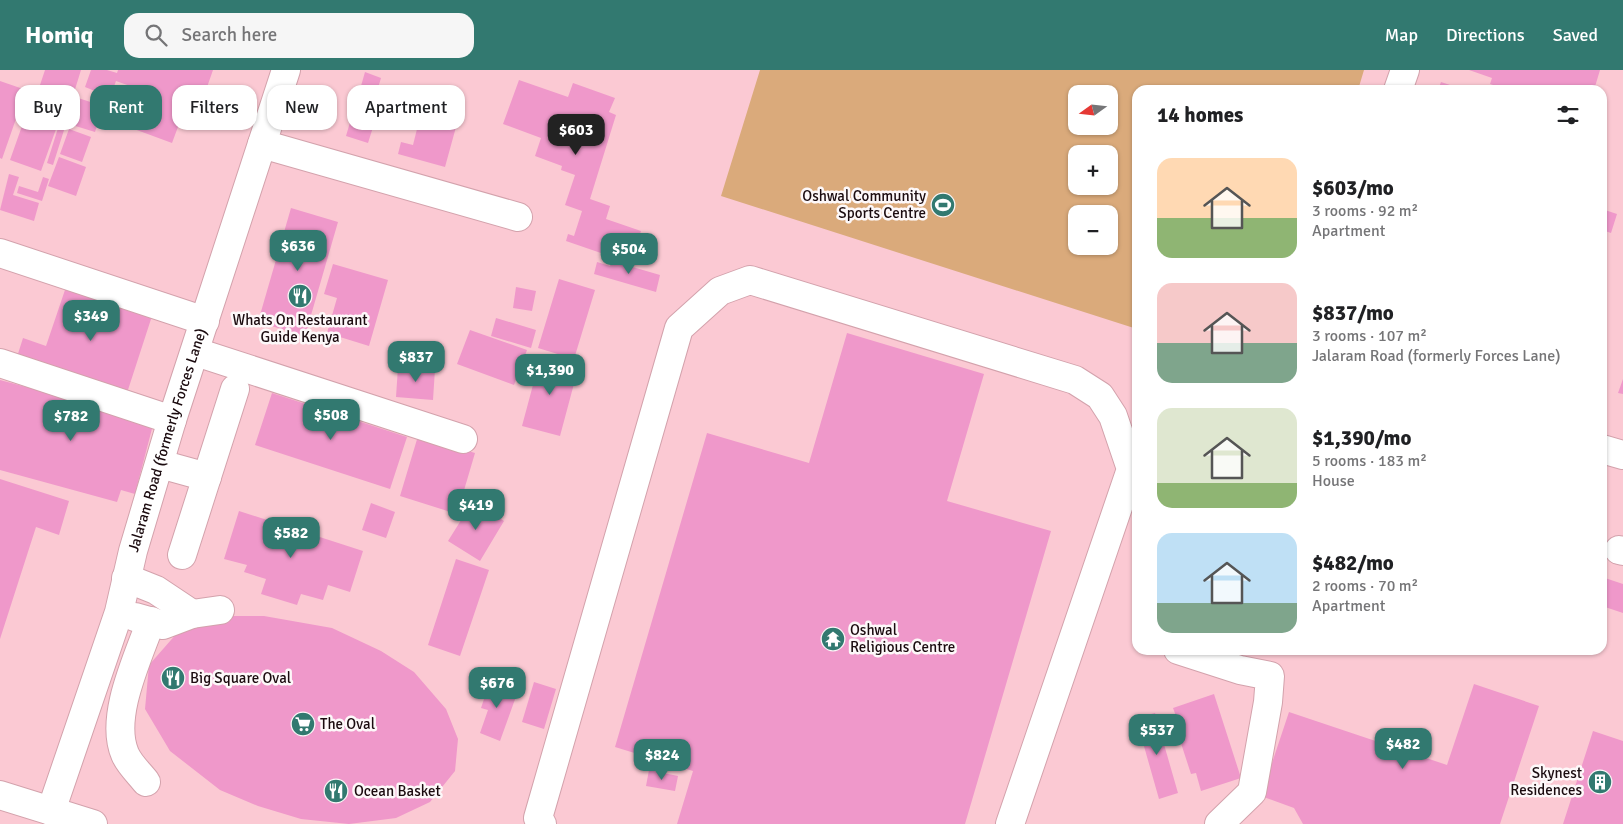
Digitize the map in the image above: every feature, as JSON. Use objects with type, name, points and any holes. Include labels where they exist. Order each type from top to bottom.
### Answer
[{"type":"street","name":"Jalaram Road (formerly Forces Lane)","points":[[51,811],[120,612],[126,578],[172,420],[196,352],[286,70]]},
{"type":"street","points":[[1400,85],[1404,70]]},
{"type":"street","points":[[262,144],[518,217]]},
{"type":"street","points":[[0,253],[205,321]]},
{"type":"street","points":[[539,822],[678,328],[720,291],[750,280],[1075,380],[1100,396],[1112,416],[1132,463]]},
{"type":"street","points":[[196,352],[463,439]]},
{"type":"street","points":[[0,364],[172,420]]},
{"type":"street","points":[[182,556],[235,389]]},
{"type":"street","points":[[1607,451],[1623,455]]},
{"type":"street","points":[[160,464],[207,477]]},
{"type":"street","points":[[1010,824],[1132,474]]},
{"type":"street","points":[[126,578],[156,590],[192,614]]},
{"type":"street","points":[[120,612],[163,625],[192,614],[220,610]]},
{"type":"street","points":[[146,782],[126,757],[119,730],[120,712],[151,621]]},
{"type":"street","points":[[1194,655],[1240,670],[1270,676],[1268,702],[1252,792],[1219,824]]},
{"type":"street","points":[[0,795],[93,824]]},
{"type":"shaded area","name":"Oshwal Community Sports Centre","points":[[760,70],[1364,70],[1360,85],[1132,85],[1132,327],[721,196]]},
{"type":"building","points":[[45,70],[81,70],[76,85],[40,85]]},
{"type":"building","points":[[91,70],[107,70],[117,73],[118,70],[213,70],[208,85],[172,85],[172,130],[177,130],[172,143],[137,130],[162,130],[162,85],[127,85],[116,81],[114,85],[90,85],[90,89],[85,87]]},
{"type":"building","points":[[1469,70],[1600,70],[1596,85],[1493,85],[1490,84],[1492,78]]},
{"type":"building","points":[[365,72],[381,78],[379,85],[361,85]]},
{"type":"building","points":[[519,80],[568,97],[573,83],[615,98],[609,112],[616,115],[590,199],[610,206],[606,219],[641,231],[630,263],[566,241],[568,234],[574,236],[582,211],[565,205],[575,175],[561,170],[562,166],[535,156],[541,138],[503,124]]},
{"type":"building","points":[[0,81],[15,86],[15,122],[2,159],[0,158]]},
{"type":"building","points":[[80,99],[90,102],[90,130],[96,130],[95,132],[80,127]]},
{"type":"building","points":[[21,130],[56,130],[41,171],[10,160]]},
{"type":"building","points":[[57,130],[64,130],[53,165],[47,163]]},
{"type":"building","points":[[69,130],[91,137],[82,162],[60,154]]},
{"type":"building","points":[[348,130],[372,130],[368,143],[346,136]]},
{"type":"building","points":[[417,130],[455,130],[445,167],[398,154],[401,142],[413,145]]},
{"type":"building","points":[[59,157],[86,167],[76,196],[48,186]]},
{"type":"building","points":[[9,174],[19,177],[13,195],[39,203],[34,221],[0,210]]},
{"type":"building","points":[[43,177],[49,179],[42,201],[17,193],[19,186],[38,192]]},
{"type":"building","points":[[291,208],[338,222],[305,336],[258,322]]},
{"type":"building","points":[[1607,211],[1617,214],[1611,233],[1607,232]]},
{"type":"building","points":[[612,261],[660,275],[656,292],[594,274],[597,262],[610,266]]},
{"type":"building","points":[[333,264],[388,280],[369,346],[327,333],[337,298],[324,294]]},
{"type":"building","points":[[559,279],[595,290],[574,359],[538,348]]},
{"type":"building","points":[[66,287],[152,316],[126,396],[16,360],[23,338],[46,346]]},
{"type":"building","points":[[516,287],[536,291],[532,311],[513,308]]},
{"type":"building","points":[[496,318],[536,330],[531,348],[491,336]]},
{"type":"building","points":[[470,330],[527,350],[514,385],[457,364]]},
{"type":"building","name":"Oshwal Religious Centre","points":[[847,333],[984,374],[947,501],[1051,531],[965,824],[677,824],[693,771],[615,747],[707,433],[809,463]]},
{"type":"building","points":[[541,355],[579,365],[560,436],[522,426]]},
{"type":"building","points":[[398,367],[435,369],[433,400],[396,397]]},
{"type":"building","points":[[1623,379],[1623,394],[1618,393]]},
{"type":"building","points":[[0,380],[154,421],[135,494],[121,490],[117,502],[0,470]]},
{"type":"building","points":[[272,393],[407,437],[390,489],[255,445]]},
{"type":"building","points":[[418,436],[475,453],[457,514],[400,496]]},
{"type":"building","points":[[0,479],[69,501],[59,535],[36,527],[0,639]]},
{"type":"building","points":[[473,501],[504,521],[480,561],[448,541]]},
{"type":"building","points":[[371,503],[395,512],[386,538],[362,530]]},
{"type":"building","points":[[239,511],[363,551],[350,592],[328,585],[323,600],[301,594],[297,605],[261,594],[266,579],[244,572],[247,565],[224,559]]},
{"type":"building","points":[[456,559],[489,570],[460,656],[428,645]]},
{"type":"building","points":[[1607,579],[1623,584],[1623,613],[1607,608]]},
{"type":"building","name":"The Oval","points":[[217,616],[264,616],[332,628],[381,651],[414,672],[446,709],[458,739],[455,771],[430,802],[396,818],[349,824],[301,819],[258,806],[220,790],[170,751],[145,709],[149,665],[178,632]]},
{"type":"building","points":[[490,681],[518,691],[500,741],[480,733],[488,710],[481,708]]},
{"type":"building","points":[[534,682],[556,689],[544,729],[522,722]]},
{"type":"building","points":[[1474,684],[1539,706],[1500,824],[1303,824],[1294,808],[1261,796],[1289,712],[1447,765]]},
{"type":"building","points":[[1214,694],[1241,778],[1201,791],[1196,773],[1191,774],[1176,728],[1180,727],[1173,708]]},
{"type":"building","points":[[1155,713],[1178,793],[1159,799],[1136,718]]},
{"type":"building","name":"Skynest Residences","points":[[1593,731],[1623,741],[1623,824],[1563,824]]},
{"type":"building","points":[[649,770],[678,776],[675,791],[646,786]]},
{"type":"place","name":"Oshwal Community Sports Centre","points":[[943,205]]},
{"type":"place","name":"Whats On Restaurant Guide Kenya","points":[[300,296]]},
{"type":"place","name":"Oshwal Religious Centre","points":[[833,639]]},
{"type":"place","name":"Big Square Oval","points":[[173,678]]},
{"type":"place","name":"The Oval","points":[[303,724]]},
{"type":"place","name":"Skynest Residences","points":[[1600,782]]},
{"type":"place","name":"Ocean Basket","points":[[336,791]]}]
